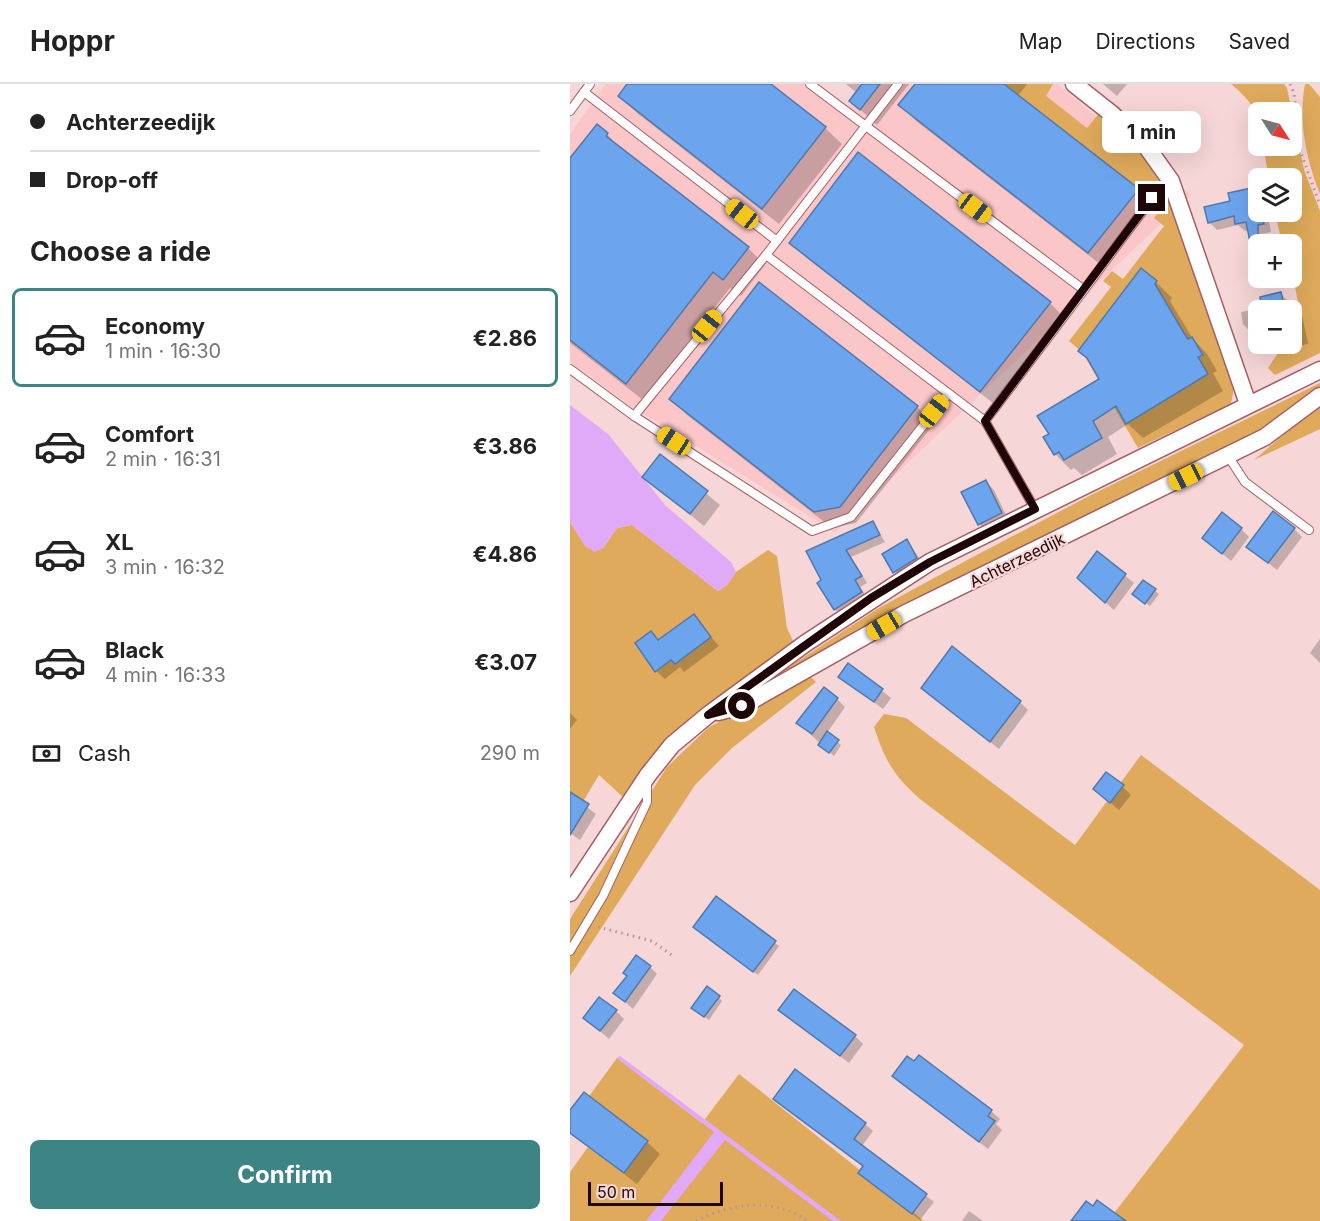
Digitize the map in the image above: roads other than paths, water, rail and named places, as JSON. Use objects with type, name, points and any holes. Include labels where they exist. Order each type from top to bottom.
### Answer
[{"type":"street","points":[[1074,84],[1112,114],[1146,146],[1171,182],[1248,404]]},
{"type":"street","name":"Achterzeedijk","points":[[570,893],[648,775],[672,746],[708,715],[871,598],[930,562],[1320,370]]},
{"type":"street","name":"Achterzeedijk","points":[[708,715],[742,706],[904,614],[1265,437],[1320,396]]},
{"type":"lane","points":[[570,111],[590,84]]},
{"type":"lane","points":[[810,84],[1084,290]]},
{"type":"lane","points":[[634,416],[766,255],[898,84]]},
{"type":"lane","points":[[584,92],[777,241]]},
{"type":"lane","points":[[985,421],[1152,198]]},
{"type":"lane","points":[[766,255],[985,421],[1035,509]]},
{"type":"lane","points":[[570,369],[634,416],[812,531],[851,517],[948,394]]},
{"type":"lane","points":[[1228,456],[1245,482],[1309,530]]},
{"type":"lane","points":[[570,951],[588,922],[646,802],[648,775]]}]
